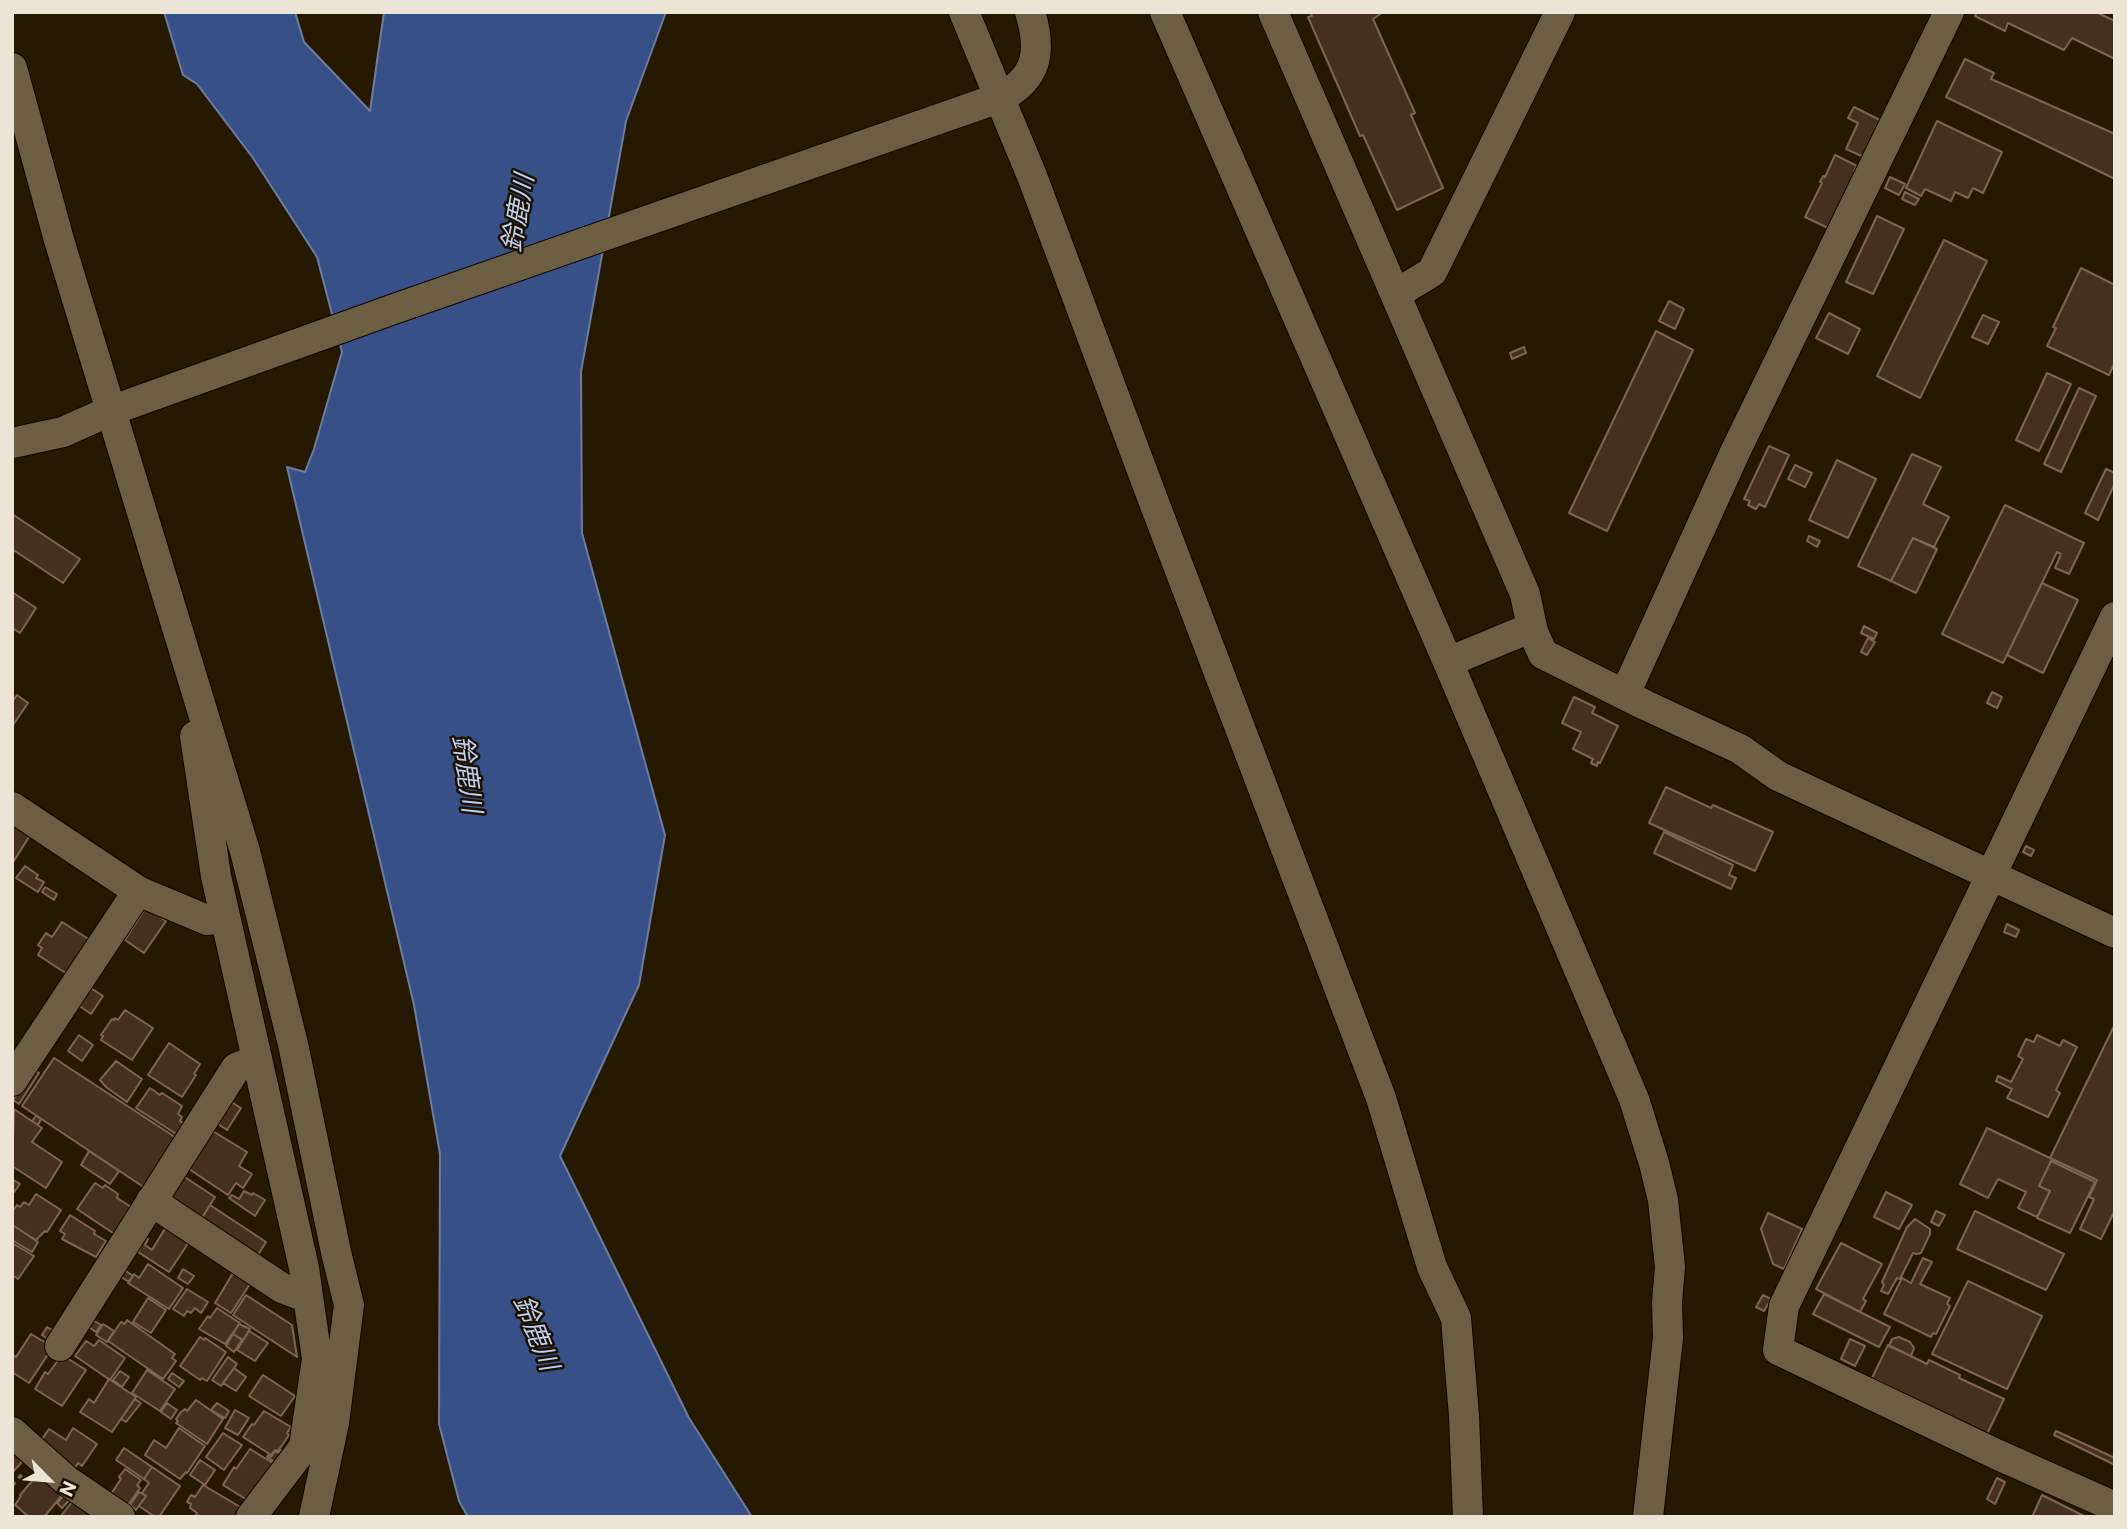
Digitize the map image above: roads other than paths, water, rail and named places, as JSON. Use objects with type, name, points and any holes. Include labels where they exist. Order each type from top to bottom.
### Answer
[{"type":"street","points":[[964,12],[994,100],[1032,176],[1376,1085],[1432,1266],[1456,1318],[1468,1517]]},
{"type":"street","points":[[12,443],[63,432],[120,408],[420,300],[994,100],[1025,81],[1031,69],[1036,54],[1036,33],[1030,12]]},
{"type":"street","points":[[1165,12],[1456,658],[1634,1098],[1663,1200],[1670,1267],[1668,1338],[1648,1517]]},
{"type":"street","points":[[1273,12],[1525,594],[1528,631],[1544,654],[1740,749],[1777,776],[2115,933]]},
{"type":"street","points":[[1396,294],[1432,272],[1560,12]]},
{"type":"street","points":[[1625,694],[1736,450],[1949,12]]},
{"type":"street","points":[[12,68],[59,240],[102,380],[120,408],[248,864],[293,1044],[349,1305],[334,1423],[314,1517]]},
{"type":"street","points":[[2115,617],[1784,1306],[1778,1350],[1996,1454],[2115,1507]]},
{"type":"street","points":[[1456,658],[1528,631]]},
{"type":"street","points":[[200,700],[193,718],[216,876],[304,1268],[317,1359],[304,1447],[265,1511]]},
{"type":"street","points":[[12,807],[138,891],[208,920],[225,918]]},
{"type":"street","points":[[12,1082],[138,891]]},
{"type":"street","points":[[60,1346],[236,1068],[256,1060]]},
{"type":"street","points":[[151,1201],[282,1288],[308,1298]]},
{"type":"street","points":[[12,1432],[67,1481],[120,1517]]},
{"type":"water","name":"鈴鹿川","points":[[164,12],[295,12],[304,42],[370,111],[384,12],[666,12],[626,121],[581,372],[582,533],[665,835],[639,985],[560,1156],[689,1418],[752,1517],[468,1517],[459,1501],[439,1424],[440,1154],[414,1005],[287,467],[305,472],[342,352],[317,257],[253,158],[197,84],[183,75]]}]
